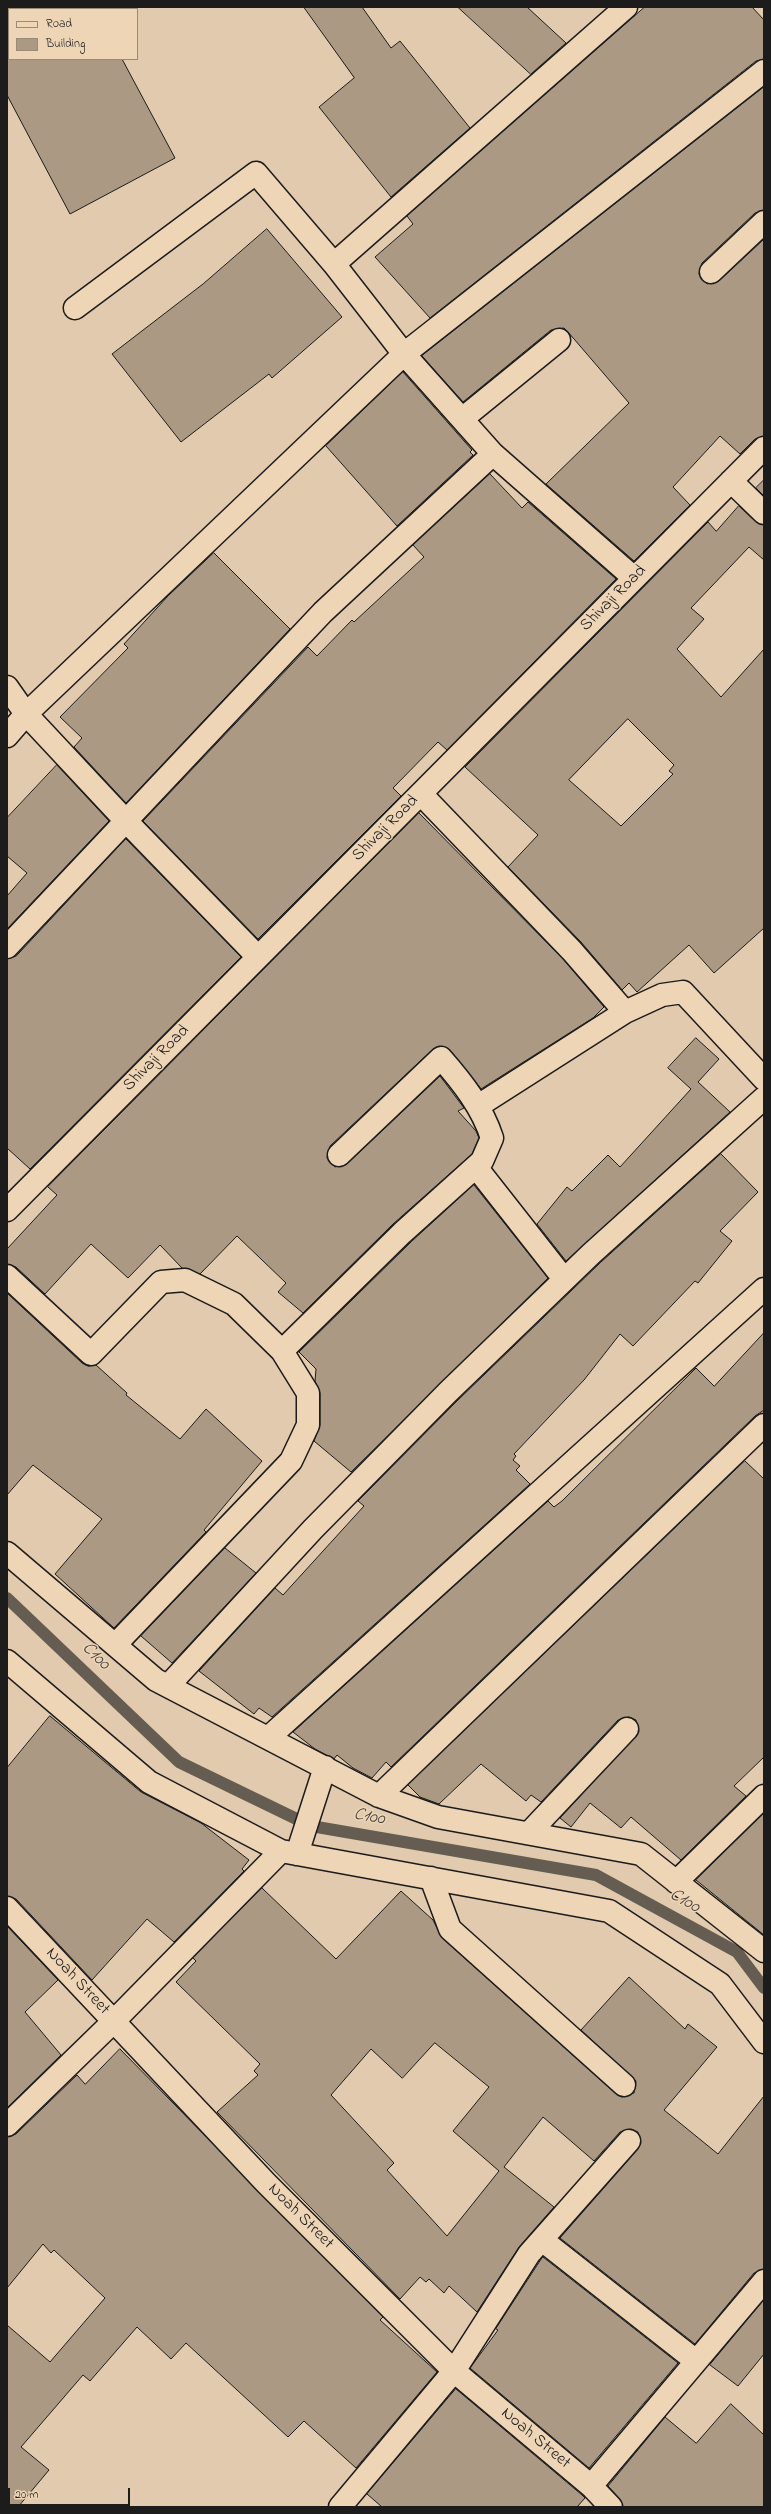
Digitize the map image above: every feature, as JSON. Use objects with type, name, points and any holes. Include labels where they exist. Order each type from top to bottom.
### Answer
[{"type":"street","points":[[334,264],[626,7]]},
{"type":"street","points":[[7,736],[26,714],[404,354],[764,71]]},
{"type":"street","points":[[75,308],[256,173],[334,264],[404,354],[493,454],[634,578]]},
{"type":"street","points":[[711,272],[764,222]]},
{"type":"street","points":[[462,419],[559,340]]},
{"type":"street","name":"Shivaji Road","points":[[11,1199],[258,957],[764,448]]},
{"type":"street","points":[[7,947],[323,612],[493,454]]},
{"type":"street","points":[[731,481],[764,513]]},
{"type":"street","points":[[7,687],[26,714],[126,821],[258,957]]},
{"type":"street","points":[[420,794],[536,912],[625,1012]]},
{"type":"street","points":[[478,1106],[625,1012],[662,995],[683,992],[764,1079]]},
{"type":"street","points":[[282,1351],[402,1233],[482,1161],[492,1138],[485,1117],[478,1106],[460,1079],[441,1058],[339,1155]]},
{"type":"street","points":[[168,1686],[313,1529],[564,1280],[764,1098]]},
{"type":"street","points":[[476,1167],[564,1280]]},
{"type":"street","points":[[7,1276],[91,1354],[161,1282],[185,1280],[234,1304],[282,1351],[308,1393],[308,1425],[291,1461],[115,1645]]},
{"type":"street","points":[[268,1738],[764,1288]]},
{"type":"street","points":[[378,1796],[764,1425]]},
{"type":"street","points":[[7,1553],[156,1680],[378,1796],[438,1817],[641,1854],[764,1951]]},
{"type":"street","points":[[7,1661],[149,1782],[293,1849],[431,1878],[609,1911],[720,1984],[764,2042]]},
{"type":"street","points":[[529,1833],[627,1729]]},
{"type":"street","points":[[7,2125],[293,1849],[313,1805],[325,1767]]},
{"type":"street","points":[[676,1882],[764,1796]]},
{"type":"street","points":[[431,1878],[450,1929],[624,2085]]},
{"type":"street","name":"Noah Street","points":[[7,1908],[266,2183],[454,2371],[591,2486],[611,2507]]},
{"type":"street","points":[[340,2507],[454,2371],[529,2254],[629,2141]]},
{"type":"street","points":[[542,2240],[696,2362]]},
{"type":"street","points":[[591,2486],[764,2281]]},
{"type":"building","points":[[7,7],[94,7],[8,8],[8,60],[123,60],[175,158],[70,214],[7,95]]},
{"type":"building","points":[[304,7],[362,7],[391,48],[400,41],[470,128],[391,197],[319,107],[354,78]]},
{"type":"building","points":[[458,7],[527,7],[566,43],[531,74]]},
{"type":"building","points":[[645,7],[752,7],[764,20],[764,59],[756,61],[430,318],[375,257],[413,224],[407,216]]},
{"type":"building","points":[[764,87],[764,210],[755,213],[702,263],[699,274],[707,284],[719,281],[764,239],[764,436],[755,439],[740,454],[720,436],[673,487],[690,505],[634,561],[546,484],[629,403],[564,328],[551,330],[463,402],[422,356]]},
{"type":"building","points":[[267,229],[342,317],[272,378],[269,374],[181,442],[112,354],[203,284]]},
{"type":"building","points":[[403,372],[472,450],[470,452],[473,455],[397,526],[326,446]]},
{"type":"building","points":[[490,474],[522,508],[528,502],[616,579],[447,750],[438,742],[393,788],[401,796],[258,939],[143,821],[308,647],[317,656],[352,620],[354,622],[424,557],[413,545]]},
{"type":"building","points":[[764,480],[764,496],[756,488]]},
{"type":"building","points":[[739,506],[756,522],[764,525],[764,560],[749,547],[691,608],[704,619],[677,649],[721,697],[764,649],[764,928],[714,973],[689,945],[637,992],[629,983],[622,990],[581,942],[508,867],[538,835],[465,767],[708,522],[716,531]],"holes":[[[628,719],[674,765],[669,771],[673,774],[621,826],[569,780]]]},
{"type":"building","points":[[214,553],[290,629],[126,803],[74,747],[82,738],[60,717],[128,648],[124,644],[168,596]]},
{"type":"building","points":[[57,765],[109,821],[7,929],[7,896],[27,873],[7,856],[7,818]]},
{"type":"building","points":[[419,813],[563,959],[604,1007],[593,1018],[481,1089],[450,1050],[439,1046],[433,1049],[330,1146],[327,1158],[335,1167],[347,1164],[440,1076],[464,1108],[458,1111],[476,1131],[479,1138],[472,1154],[393,1224],[303,1313],[278,1292],[286,1283],[237,1236],[200,1274],[182,1268],[160,1245],[128,1278],[91,1244],[45,1294],[16,1267],[7,1264],[7,1249],[57,1195],[48,1187]]},
{"type":"building","points":[[126,839],[241,957],[30,1169],[7,1148],[7,959],[16,956]]},
{"type":"building","points":[[696,1038],[719,1059],[698,1082],[730,1112],[566,1261],[537,1224],[567,1187],[572,1191],[608,1155],[620,1167],[691,1089],[668,1068]]},
{"type":"building","points":[[721,1154],[758,1192],[720,1231],[732,1241],[698,1283],[695,1281],[633,1346],[620,1334],[584,1380],[514,1454],[516,1456],[513,1460],[520,1466],[516,1470],[530,1484],[272,1717],[259,1708],[254,1714],[199,1671],[275,1588],[283,1595],[364,1506],[358,1501],[457,1401],[600,1263]]},
{"type":"building","points":[[474,1185],[548,1278],[351,1472],[314,1441],[320,1425],[320,1393],[315,1381],[316,1369],[299,1352],[411,1242]]},
{"type":"building","points":[[7,1293],[82,1363],[88,1366],[96,1365],[127,1393],[126,1395],[180,1439],[206,1409],[262,1461],[204,1530],[206,1532],[114,1628],[55,1574],[102,1519],[33,1465],[7,1495]]},
{"type":"building","points":[[764,1333],[764,1410],[755,1416],[391,1767],[386,1762],[372,1778],[353,1768],[337,1755],[334,1759],[315,1749],[293,1732],[548,1501],[554,1507],[562,1501],[696,1368],[714,1386]]},
{"type":"building","points":[[745,1461],[764,1479],[764,1757],[734,1786],[746,1796],[681,1860],[631,1817],[621,1828],[590,1803],[571,1827],[560,1818],[639,1732],[636,1720],[629,1717],[618,1720],[541,1802],[531,1795],[526,1801],[481,1764],[439,1804],[420,1797],[408,1785]]},
{"type":"building","points":[[225,1548],[256,1573],[172,1663],[141,1636]]},
{"type":"building","points":[[50,1716],[141,1792],[201,1823],[249,1860],[242,1869],[244,1871],[174,1942],[147,1919],[92,1980],[16,1899],[7,1896],[7,1768]]},
{"type":"building","points":[[764,1813],[764,1935],[696,1880]]},
{"type":"building","points":[[262,1888],[336,1959],[401,1891],[433,1920],[442,1938],[616,2094],[622,2097],[634,2093],[636,2081],[581,2030],[629,1977],[685,2029],[688,2024],[717,2047],[664,2110],[718,2154],[764,2096],[764,2269],[754,2273],[695,2344],[560,2238],[638,2149],[641,2143],[638,2132],[631,2129],[620,2132],[594,2161],[543,2117],[504,2167],[554,2207],[519,2247],[477,2312],[449,2286],[444,2293],[429,2279],[426,2282],[420,2277],[400,2299],[217,2112],[258,2075],[254,2071],[260,2064],[176,1982],[196,1961],[193,1958]],"holes":[[[435,2043],[489,2087],[453,2131],[499,2171],[447,2236],[387,2170],[394,2163],[331,2095],[371,2049],[402,2078]]]},
{"type":"building","points":[[7,1926],[58,1980],[25,2012],[61,2055],[7,2108]]},
{"type":"building","points":[[120,2049],[383,2317],[380,2320],[437,2372],[356,2468],[304,2421],[288,2437],[186,2343],[171,2359],[137,2327],[90,2381],[83,2375],[21,2447],[49,2470],[18,2507],[7,2507],[7,2325],[50,2362],[105,2298],[54,2250],[51,2253],[43,2244],[7,2288],[7,2137],[16,2134],[77,2075],[85,2084]]},
{"type":"building","points":[[543,2257],[678,2363],[589,2468],[470,2368],[498,2330],[496,2329]]},
{"type":"building","points":[[764,2300],[764,2354],[738,2386],[710,2365]]},
{"type":"building","points":[[456,2389],[582,2495],[585,2498],[577,2507],[382,2507],[367,2494]]},
{"type":"building","points":[[731,2404],[764,2435],[764,2507],[623,2507],[620,2499],[608,2486],[665,2417],[696,2443]]},
{"type":"waterway","name":"C100","points":[[7,1598],[179,1762],[311,1826],[596,1875],[737,1952],[764,1988]]}]
